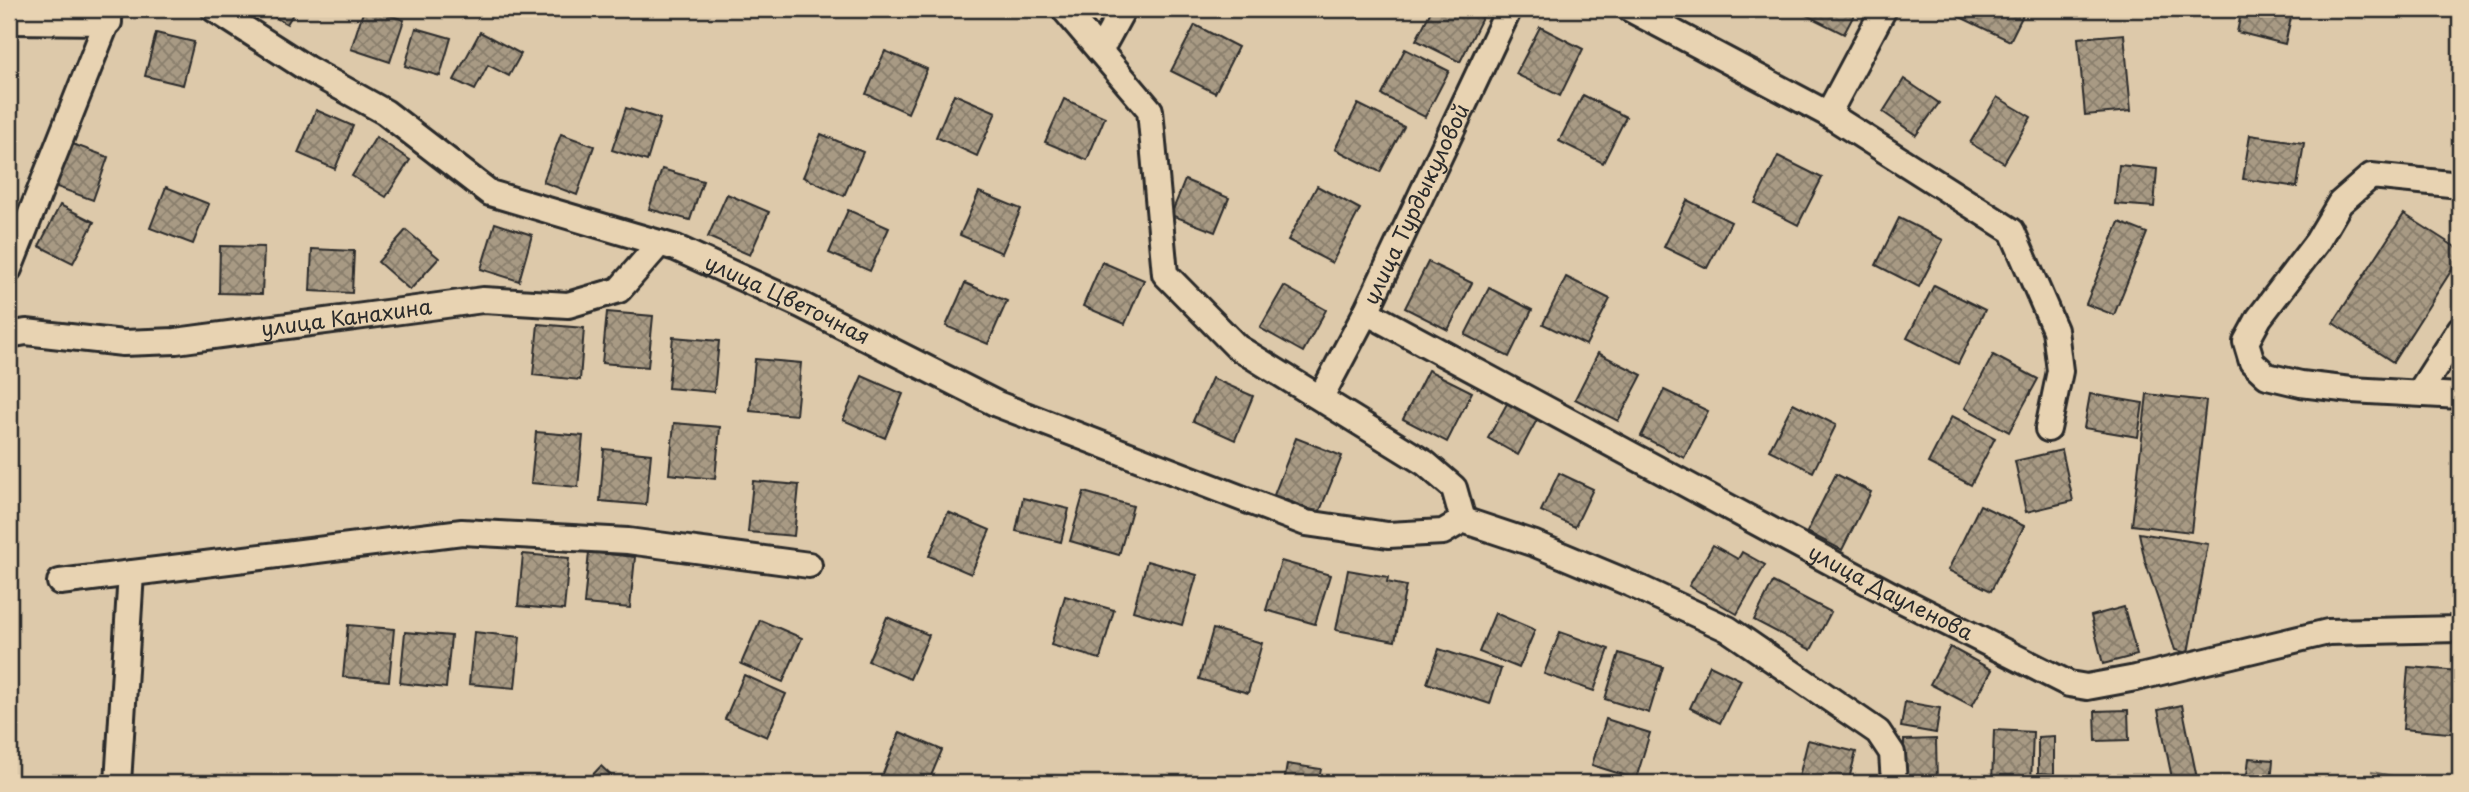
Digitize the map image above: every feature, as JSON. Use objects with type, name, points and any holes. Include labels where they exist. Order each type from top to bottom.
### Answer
[{"type":"street","name":"улица Цветочная","points":[[214,9],[306,68],[385,112],[490,193],[676,248],[801,305],[996,404],[1306,523],[1388,535],[1443,532],[1463,520]]},
{"type":"street","points":[[1064,9],[1150,110],[1164,274],[1237,347],[1425,463],[1454,488],[1463,520],[1547,549],[1728,629],[1878,732],[1892,753],[1895,783]]},
{"type":"street","points":[[1100,51],[1123,9]]},
{"type":"street","name":"улица Турдыкуловой","points":[[1321,397],[1366,312],[1509,9]]},
{"type":"street","points":[[1630,9],[1828,114],[2012,231],[2056,330],[2060,371],[2048,429]]},
{"type":"street","points":[[1828,114],[1884,9]]},
{"type":"street","points":[[9,21],[111,16],[9,269]]},
{"type":"street","points":[[2460,185],[2371,176],[2340,203],[2317,242],[2259,318],[2246,342],[2252,362],[2267,376],[2301,384],[2351,390],[2460,396]]},
{"type":"street","name":"улица Канахина","points":[[9,335],[26,332],[123,343],[163,341],[352,319],[483,300],[568,305],[619,290],[660,243]]},
{"type":"street","name":"улица Дауленова","points":[[1366,312],[1890,594],[2068,684],[2088,687],[2136,678],[2328,632],[2458,629]]},
{"type":"street","points":[[2419,393],[2460,329]]},
{"type":"street","points":[[60,582],[462,531],[628,541],[809,565]]},
{"type":"street","points":[[118,783],[131,573]]},
{"type":"shaded area","points":[[2372,772],[2429,783],[2370,783]]},
{"type":"building","points":[[260,9],[296,9],[287,24]]},
{"type":"building","points":[[364,9],[404,20],[390,62],[351,49]]},
{"type":"building","points":[[1432,9],[1470,9],[1483,16],[1460,62],[1416,40]]},
{"type":"building","points":[[1857,9],[1844,34],[1798,11]]},
{"type":"building","points":[[1959,9],[2026,9],[2010,41],[1956,15]]},
{"type":"building","points":[[2242,9],[2293,9],[2285,44],[2237,32]]},
{"type":"building","points":[[1195,25],[1238,47],[1215,93],[1171,71]]},
{"type":"building","points":[[1540,27],[1583,49],[1560,96],[1516,74]]},
{"type":"building","points":[[416,28],[451,38],[440,76],[405,66]]},
{"type":"building","points":[[480,32],[521,54],[509,76],[488,65],[475,90],[454,80]]},
{"type":"building","points":[[156,33],[194,42],[183,85],[145,76]]},
{"type":"building","points":[[2124,34],[2131,111],[2085,115],[2078,38]]},
{"type":"building","points":[[1405,49],[1449,71],[1425,117],[1382,95]]},
{"type":"building","points":[[885,51],[927,69],[908,113],[866,94]]},
{"type":"building","points":[[1904,79],[1939,103],[1916,135],[1883,112]]},
{"type":"building","points":[[954,94],[996,112],[977,156],[936,137]]},
{"type":"building","points":[[1583,95],[1626,117],[1603,163],[1559,141]]},
{"type":"building","points":[[1997,97],[2031,117],[2004,163],[1970,143]]},
{"type":"building","points":[[1064,99],[1105,117],[1087,160],[1045,142]]},
{"type":"building","points":[[1358,104],[1404,127],[1380,172],[1335,149]]},
{"type":"building","points":[[626,108],[660,119],[647,161],[612,150]]},
{"type":"building","points":[[316,110],[353,126],[335,169],[298,153]]},
{"type":"building","points":[[561,134],[594,146],[577,195],[543,182]]},
{"type":"building","points":[[821,134],[863,152],[844,196],[803,177]]},
{"type":"building","points":[[2250,135],[2304,143],[2297,187],[2243,179]]},
{"type":"building","points":[[376,137],[410,160],[386,197],[352,176]]},
{"type":"building","points":[[70,143],[108,157],[93,200],[54,186]]},
{"type":"building","points":[[1778,156],[1822,178],[1798,225],[1755,203]]},
{"type":"building","points":[[2119,165],[2157,169],[2154,207],[2115,204]]},
{"type":"building","points":[[662,169],[703,181],[690,220],[649,209]]},
{"type":"building","points":[[1185,180],[1229,198],[1215,232],[1171,215]]},
{"type":"building","points":[[1317,186],[1360,209],[1332,263],[1288,240]]},
{"type":"building","points":[[166,187],[209,204],[193,244],[150,228]]},
{"type":"building","points":[[979,192],[1021,209],[1002,253],[960,235]]},
{"type":"building","points":[[727,194],[769,212],[750,255],[708,237]]},
{"type":"building","points":[[1687,200],[1731,222],[1707,268],[1664,247]]},
{"type":"building","points":[[60,205],[94,222],[73,263],[39,246]]},
{"type":"building","points":[[848,210],[889,228],[870,271],[829,253]]},
{"type":"building","points":[[2404,214],[2460,250],[2460,257],[2393,362],[2333,323]]},
{"type":"building","points":[[1899,218],[1943,240],[1919,287],[1876,265]]},
{"type":"building","points":[[2119,222],[2147,233],[2114,315],[2086,304]]},
{"type":"building","points":[[495,223],[532,235],[519,281],[481,269]]},
{"type":"building","points":[[406,230],[439,258],[410,290],[378,262]]},
{"type":"building","points":[[220,246],[264,247],[262,294],[219,293]]},
{"type":"building","points":[[312,249],[354,251],[352,293],[310,291]]},
{"type":"building","points":[[1102,262],[1144,280],[1125,324],[1083,306]]},
{"type":"building","points":[[1428,262],[1472,283],[1448,330],[1405,308]]},
{"type":"building","points":[[1566,277],[1610,299],[1586,345],[1543,324]]},
{"type":"building","points":[[965,283],[1007,301],[988,344],[946,326]]},
{"type":"building","points":[[1934,285],[1985,310],[1958,364],[1907,338]]},
{"type":"building","points":[[1284,286],[1326,310],[1303,352],[1260,328]]},
{"type":"building","points":[[1489,288],[1532,310],[1509,357],[1465,335]]},
{"type":"building","points":[[607,312],[653,316],[648,367],[602,363]]},
{"type":"building","points":[[538,324],[584,328],[580,380],[533,375]]},
{"type":"building","points":[[673,337],[719,341],[714,392],[668,388]]},
{"type":"building","points":[[1598,353],[1642,375],[1618,421],[1575,399]]},
{"type":"building","points":[[1993,355],[2038,379],[2009,432],[1965,408]]},
{"type":"building","points":[[755,359],[801,363],[796,415],[750,411]]},
{"type":"building","points":[[1428,370],[1472,392],[1447,442],[1403,419]]},
{"type":"building","points":[[862,376],[903,394],[885,438],[843,420]]},
{"type":"building","points":[[1212,378],[1253,396],[1235,440],[1193,421]]},
{"type":"building","points":[[1664,390],[1708,411],[1684,458],[1641,436]]},
{"type":"building","points":[[2090,394],[2143,403],[2138,437],[2084,428]]},
{"type":"building","points":[[2147,394],[2206,401],[2191,532],[2132,525]]},
{"type":"building","points":[[1509,400],[1539,416],[1518,455],[1488,438]]},
{"type":"building","points":[[1793,403],[1836,425],[1813,472],[1769,450]]},
{"type":"building","points":[[1952,416],[1995,438],[1971,485],[1928,463]]},
{"type":"building","points":[[674,423],[720,427],[715,479],[669,474]]},
{"type":"building","points":[[536,432],[583,436],[578,487],[531,483]]},
{"type":"building","points":[[1296,438],[1342,456],[1319,513],[1274,495]]},
{"type":"building","points":[[604,449],[651,454],[646,505],[600,501]]},
{"type":"building","points":[[2062,450],[2073,501],[2026,512],[2015,461]]},
{"type":"building","points":[[1559,473],[1593,489],[1575,527],[1541,511]]},
{"type":"building","points":[[1836,474],[1871,492],[1842,550],[1807,532]]},
{"type":"building","points":[[753,481],[799,485],[794,536],[748,532]]},
{"type":"building","points":[[1084,492],[1133,506],[1119,555],[1070,541]]},
{"type":"building","points":[[1023,498],[1069,509],[1061,542],[1016,531]]},
{"type":"building","points":[[1980,505],[2024,526],[1991,591],[1948,570]]},
{"type":"building","points":[[948,512],[990,530],[971,574],[929,556]]},
{"type":"building","points":[[2139,533],[2208,544],[2188,653],[2175,650],[2145,561]]},
{"type":"building","points":[[1713,545],[1738,559],[1742,552],[1765,565],[1737,614],[1689,586]]},
{"type":"building","points":[[589,552],[635,557],[630,608],[584,604]]},
{"type":"building","points":[[523,554],[569,558],[564,610],[518,606]]},
{"type":"building","points":[[1147,561],[1197,575],[1182,625],[1133,611]]},
{"type":"building","points":[[1281,561],[1330,575],[1315,624],[1266,610]]},
{"type":"building","points":[[1348,570],[1388,577],[1387,582],[1406,586],[1395,641],[1336,630]]},
{"type":"building","points":[[1773,582],[1831,612],[1811,650],[1754,620]]},
{"type":"building","points":[[1065,596],[1114,610],[1100,659],[1051,645]]},
{"type":"building","points":[[2124,607],[2137,655],[2103,664],[2091,616]]},
{"type":"building","points":[[1495,613],[1535,630],[1519,668],[1479,652]]},
{"type":"building","points":[[887,617],[929,635],[910,679],[868,661]]},
{"type":"building","points":[[760,620],[802,638],[783,682],[741,664]]},
{"type":"building","points":[[348,625],[394,629],[389,681],[343,677]]},
{"type":"building","points":[[1213,629],[1262,643],[1248,693],[1199,679]]},
{"type":"building","points":[[405,632],[451,636],[446,688],[400,683]]},
{"type":"building","points":[[474,632],[520,637],[515,688],[469,684]]},
{"type":"building","points":[[1560,632],[1609,649],[1594,691],[1544,674]]},
{"type":"building","points":[[1950,647],[1992,670],[1972,706],[1930,684]]},
{"type":"building","points":[[1439,649],[1501,669],[1490,704],[1427,683]]},
{"type":"building","points":[[1619,653],[1663,667],[1649,713],[1605,699]]},
{"type":"building","points":[[1710,665],[1741,680],[1720,723],[1690,708]]},
{"type":"building","points":[[2408,667],[2460,671],[2460,734],[2403,729]]},
{"type":"building","points":[[744,675],[786,694],[767,737],[725,719]]},
{"type":"building","points":[[1905,702],[1940,708],[1936,733],[1901,727]]},
{"type":"building","points":[[2182,705],[2198,783],[2173,783],[2158,710]]},
{"type":"building","points":[[2128,710],[2129,740],[2096,741],[2095,711]]},
{"type":"building","points":[[1606,719],[1650,733],[1636,779],[1592,765]]},
{"type":"building","points":[[1994,730],[2033,732],[2031,783],[1992,782]]},
{"type":"building","points":[[900,732],[942,750],[928,783],[899,783],[882,776]]},
{"type":"building","points":[[2054,736],[2054,774],[2038,773],[2038,737]]},
{"type":"building","points":[[1936,739],[1937,783],[1904,783],[1904,740]]},
{"type":"building","points":[[1808,740],[1856,752],[1848,783],[1826,783],[1799,777]]},
{"type":"building","points":[[2249,758],[2273,760],[2271,783],[2246,783]]},
{"type":"building","points":[[1287,764],[1321,769],[1318,783],[1284,783]]},
{"type":"building","points":[[601,766],[619,783],[585,783]]},
{"type":"building","points":[[2148,778],[2148,783],[2111,783],[2111,782]]}]
